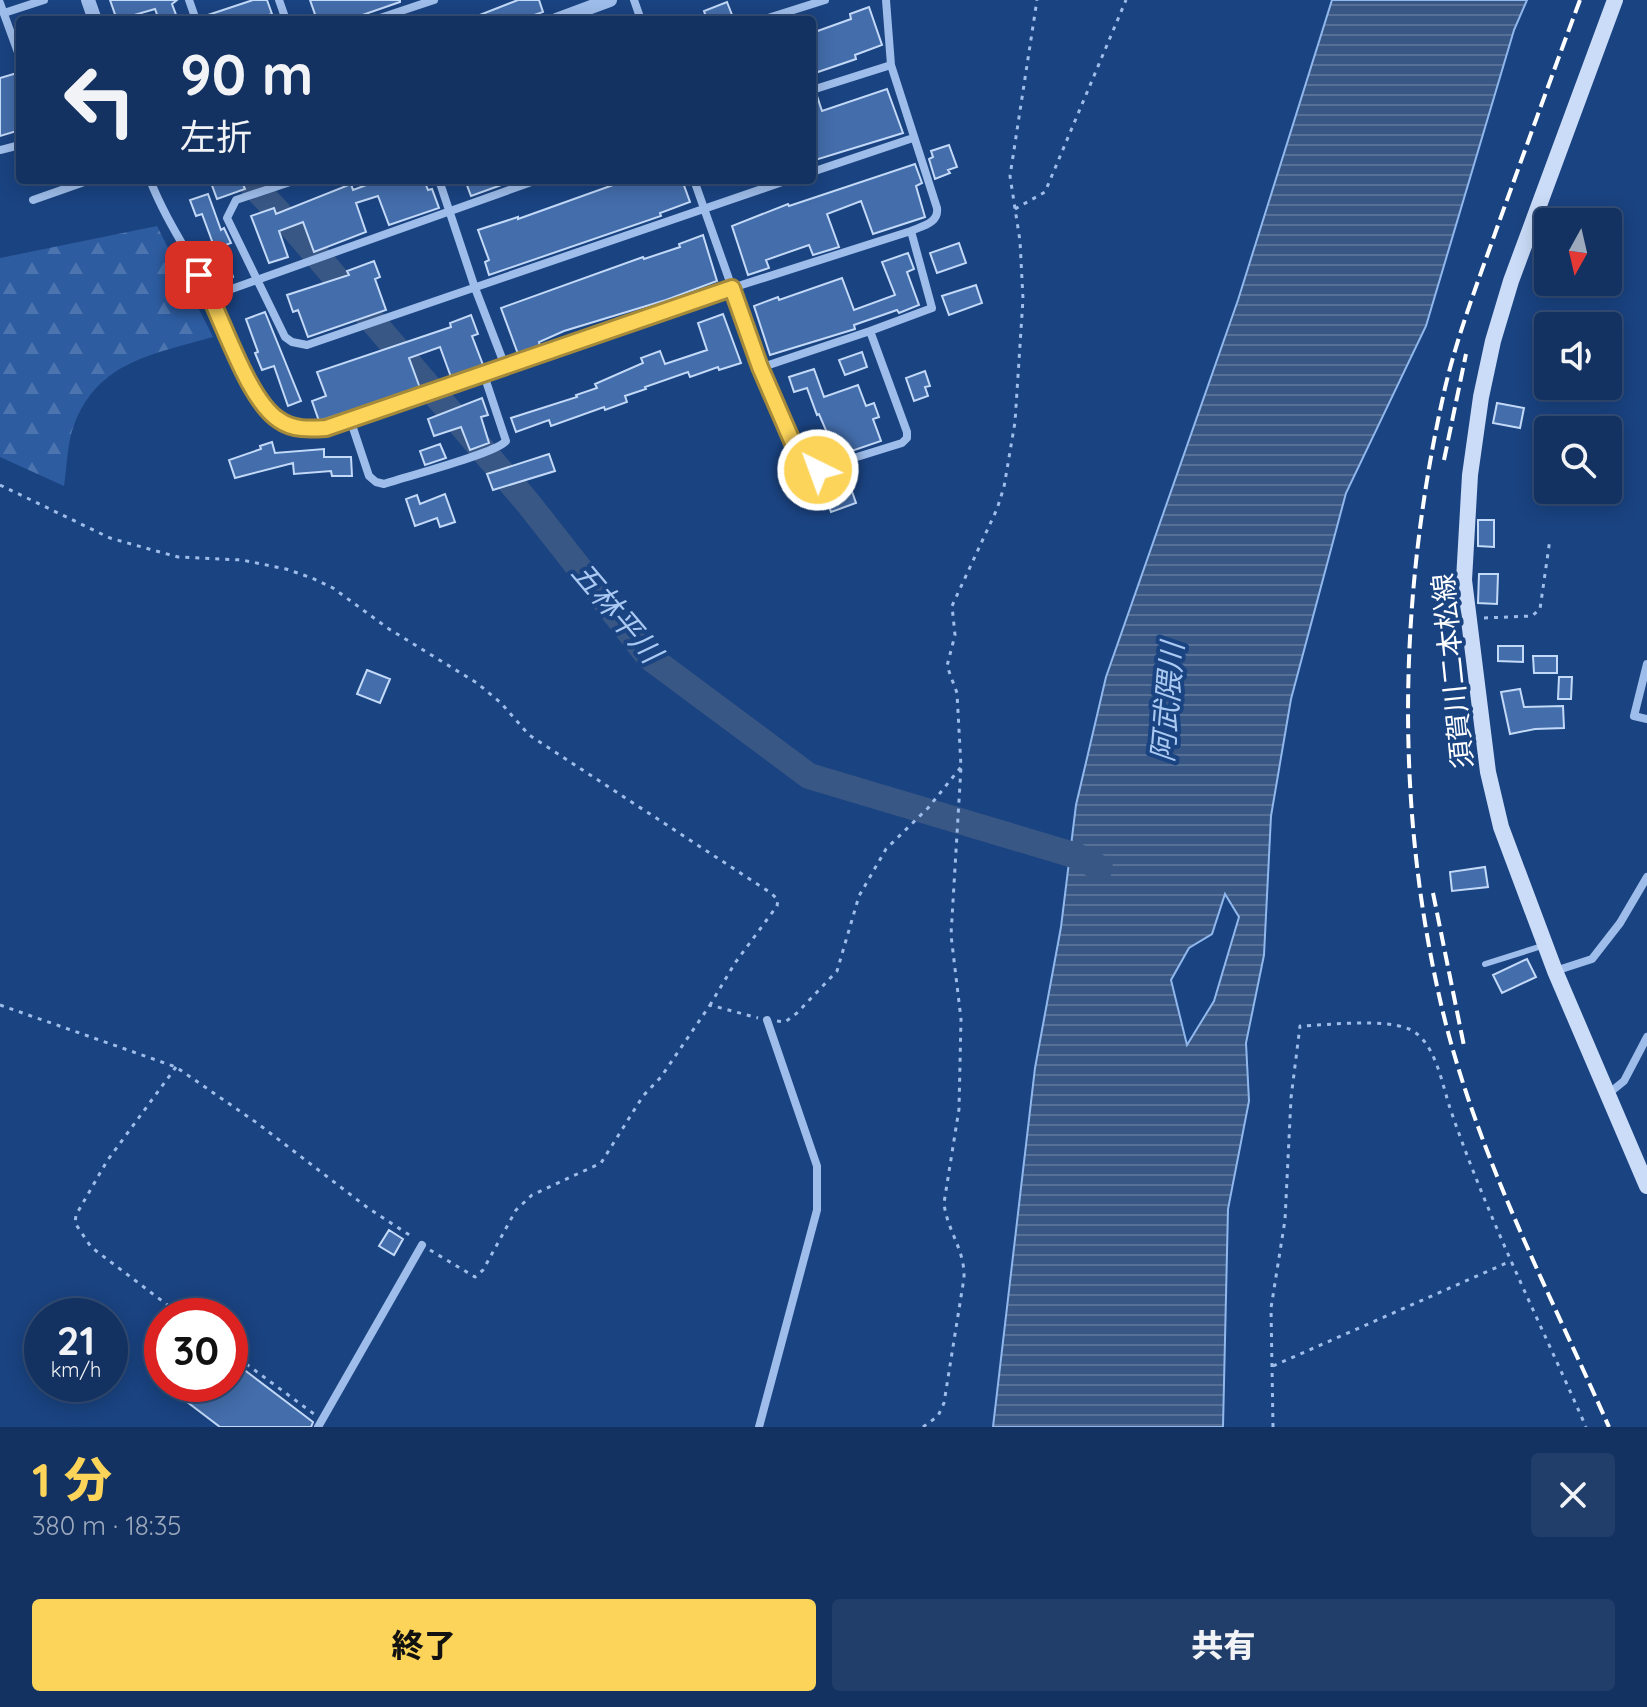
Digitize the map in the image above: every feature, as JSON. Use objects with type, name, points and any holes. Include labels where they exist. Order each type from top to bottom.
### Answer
[{"type":"main road","name":"須賀川二本松線","points":[[1615,0],[1511,281],[1493,341],[1470,475],[1464,580],[1488,772],[1501,827],[1555,971],[1645,1177]]},
{"type":"street","points":[[4,13],[44,0]]},
{"type":"street","points":[[386,16],[434,0]]},
{"type":"street","points":[[567,16],[610,0]]},
{"type":"street","points":[[775,16],[825,0]]},
{"type":"street","points":[[152,184],[162,212],[212,296],[247,377],[266,410],[289,426],[326,428],[934,221],[938,215],[891,65],[886,0]]},
{"type":"street","points":[[0,3],[16,47]]},
{"type":"street","points":[[816,89],[891,65]]},
{"type":"street","points":[[816,171],[913,138]]},
{"type":"street","points":[[33,200],[79,184]]},
{"type":"street","points":[[284,184],[236,200],[227,218],[285,337],[307,345],[776,184]]},
{"type":"street","points":[[440,184],[505,366]]},
{"type":"street","points":[[212,296],[525,184]]},
{"type":"street","points":[[695,184],[760,368],[799,457],[815,470],[902,443],[907,438],[870,331]]},
{"type":"street","points":[[760,368],[932,308],[911,231]]},
{"type":"street","points":[[350,419],[369,476],[376,482],[384,484],[481,455],[502,446],[506,441],[484,375]]},
{"type":"street","points":[[1647,664],[1634,716],[1647,719]]},
{"type":"street","points":[[1555,971],[1592,959],[1620,923],[1647,877]]},
{"type":"street","points":[[759,1427],[817,1210],[818,1192],[817,1166],[767,1020]]},
{"type":"street","points":[[1608,1094],[1624,1081],[1647,1037]]},
{"type":"street","points":[[320,1424],[422,1245]]},
{"type":"lane","points":[[1485,964],[1545,945]]},
{"type":"path","points":[[923,1427],[938,1416],[944,1403],[965,1261],[945,1216],[944,1203],[959,1109],[961,1019],[951,935],[961,767],[957,693],[947,666],[955,635],[952,606],[997,509],[1015,422],[1023,299],[1020,241],[1010,176],[1037,0]]},
{"type":"path","points":[[1015,209],[1045,192],[1126,0]]},
{"type":"path","points":[[0,485],[65,518],[123,542],[178,557],[242,560],[286,569],[333,588],[389,629],[477,683],[501,703],[529,735],[778,900],[777,906],[735,963],[661,1077],[643,1096],[601,1163],[532,1195],[516,1210],[483,1270],[475,1277],[422,1245],[176,1067],[0,1005]]},
{"type":"path","points":[[1468,617],[1506,619],[1532,616],[1540,609],[1550,539]]},
{"type":"path","points":[[710,1005],[785,1022],[797,1013],[837,971],[859,896],[886,849],[928,808],[961,767]]},
{"type":"path","points":[[1273,1427],[1271,1308],[1285,1220],[1291,1098],[1300,1026],[1382,1024],[1410,1029],[1423,1039],[1433,1058],[1464,1149],[1586,1427]]},
{"type":"path","points":[[158,1298],[91,1247],[75,1223],[76,1215],[107,1161],[176,1067]]},
{"type":"path","points":[[1273,1366],[1513,1261]]},
{"type":"path","points":[[248,1366],[320,1424]]},
{"type":"green space","points":[[157,226],[213,337],[130,363],[98,387],[84,404],[74,425],[64,486],[0,457],[0,258]]},
{"type":"water","name":"阿武隈川","points":[[1332,0],[1527,0],[1514,30],[1426,326],[1346,493],[1291,699],[1271,816],[1264,955],[1246,1043],[1249,1101],[1228,1209],[1223,1427],[993,1427],[1035,1068],[1061,927],[1076,805],[1106,677],[1238,300]],"holes":[[[1225,894],[1239,917],[1214,1001],[1187,1045],[1171,980],[1189,948],[1212,934]]]},
{"type":"building","points":[[110,0],[177,0],[172,4],[176,16],[158,16],[155,9],[131,16],[116,16]]},
{"type":"building","points":[[253,0],[267,0],[272,14],[266,16],[205,16]]},
{"type":"building","points":[[310,0],[400,0],[360,16],[316,16]]},
{"type":"building","points":[[518,0],[539,0],[543,12],[532,16],[477,16]]},
{"type":"building","points":[[727,2],[732,16],[706,16],[704,11]]},
{"type":"building","points":[[869,7],[882,45],[855,55],[856,59],[816,73],[816,32],[851,19],[850,14]]},
{"type":"building","points":[[16,73],[16,131],[0,136],[0,78]]},
{"type":"building","points":[[887,89],[903,133],[816,160],[816,96],[822,111]]},
{"type":"building","points":[[949,145],[957,167],[935,179],[929,159],[933,157],[931,151]]},
{"type":"building","points":[[915,164],[922,183],[916,186],[925,217],[873,234],[861,201],[827,214],[839,247],[813,255],[809,245],[766,260],[769,268],[748,275],[732,226],[788,204]]},
{"type":"building","points":[[211,184],[243,184],[245,189],[217,199]]},
{"type":"building","points":[[351,184],[353,190],[369,184],[426,184],[428,190],[432,189],[439,208],[389,225],[378,196],[356,203],[366,232],[314,252],[303,222],[279,231],[288,257],[269,263],[251,216],[274,208],[276,214]]},
{"type":"building","points":[[466,184],[504,184],[471,196]]},
{"type":"building","points":[[616,184],[683,184],[690,202],[660,213],[661,216],[489,275],[485,262],[489,260],[478,230]]},
{"type":"building","points":[[208,194],[221,230],[224,228],[231,243],[215,249],[202,214],[196,216],[190,200]]},
{"type":"building","points":[[703,235],[717,281],[564,331],[539,342],[540,347],[518,354],[501,308],[643,257],[680,247],[679,244]]},
{"type":"building","points":[[959,243],[966,263],[937,273],[930,253]]},
{"type":"building","points":[[224,251],[233,277],[216,283],[207,257]]},
{"type":"building","points":[[908,253],[914,269],[907,272],[919,305],[770,355],[754,306],[842,278],[854,310],[895,295],[882,262]]},
{"type":"building","points":[[374,261],[380,277],[375,279],[386,310],[308,337],[298,310],[293,312],[287,295],[349,275],[347,271]]},
{"type":"building","points":[[976,285],[982,303],[949,315],[942,296]]},
{"type":"building","points":[[265,312],[301,401],[288,406],[274,366],[262,370],[246,319]]},
{"type":"building","points":[[723,314],[741,363],[690,377],[688,372],[625,396],[627,402],[605,410],[604,407],[551,426],[549,420],[516,432],[511,418],[597,388],[595,384],[643,363],[641,358],[660,351],[665,364],[707,350],[698,323]]},
{"type":"building","points":[[471,315],[478,334],[472,336],[483,365],[451,377],[440,347],[409,358],[420,388],[319,421],[312,401],[326,396],[317,372],[451,327],[450,323]]},
{"type":"building","points":[[862,352],[867,367],[845,375],[839,360]]},
{"type":"building","points":[[814,369],[824,397],[858,385],[866,406],[874,403],[879,417],[873,419],[881,441],[837,456],[807,388],[794,392],[789,377]]},
{"type":"building","points":[[925,371],[930,386],[925,387],[928,396],[914,401],[906,378]]},
{"type":"building","points":[[482,398],[488,415],[481,417],[489,443],[470,450],[461,427],[434,436],[428,419]]},
{"type":"building","points":[[1497,403],[1524,408],[1520,428],[1493,423]]},
{"type":"building","points":[[272,442],[275,453],[324,449],[324,457],[351,457],[352,476],[332,476],[331,471],[294,474],[293,463],[235,478],[229,460]]},
{"type":"building","points":[[440,444],[446,458],[425,465],[420,451]]},
{"type":"building","points":[[549,454],[555,471],[493,490],[487,474]]},
{"type":"building","points":[[849,483],[856,503],[831,512],[824,492]]},
{"type":"building","points":[[445,494],[455,522],[440,527],[437,518],[415,526],[406,499],[417,495],[420,504]]},
{"type":"building","points":[[1478,520],[1494,520],[1494,547],[1478,546]]},
{"type":"building","points":[[1479,574],[1498,574],[1497,604],[1478,603]]},
{"type":"building","points":[[1498,646],[1523,646],[1523,662],[1498,661]]},
{"type":"building","points":[[1533,656],[1557,656],[1557,673],[1534,673]]},
{"type":"building","points":[[367,670],[390,679],[380,703],[357,694]]},
{"type":"building","points":[[1559,677],[1572,677],[1571,699],[1558,699]]},
{"type":"building","points":[[1520,689],[1524,707],[1563,706],[1564,728],[1510,734],[1501,692]]},
{"type":"building","points":[[1485,867],[1488,887],[1452,891],[1450,872]]},
{"type":"building","points":[[1527,959],[1536,977],[1502,993],[1493,975]]},
{"type":"building","points":[[389,1230],[403,1239],[394,1255],[379,1246]]},
{"type":"building","points":[[248,1373],[313,1422],[311,1427],[220,1427],[187,1402],[248,1402]]},
{"type":"waterway","name":"五林平川","points":[[252,184],[295,230],[528,503],[649,657],[809,776],[1077,856],[1100,868]]},
{"type":"railway","points":[[1580,0],[1476,286],[1445,388],[1418,541],[1411,618],[1409,774],[1415,851],[1426,928],[1455,1059],[1515,1219],[1609,1427]]},
{"type":"railway","points":[[1444,460],[1466,354]]},
{"type":"railway","points":[[1433,893],[1464,1046]]},
{"type":"route","points":[[199,275],[266,410],[289,426],[307,429],[326,428],[732,288],[760,367],[799,457],[818,470]]}]
